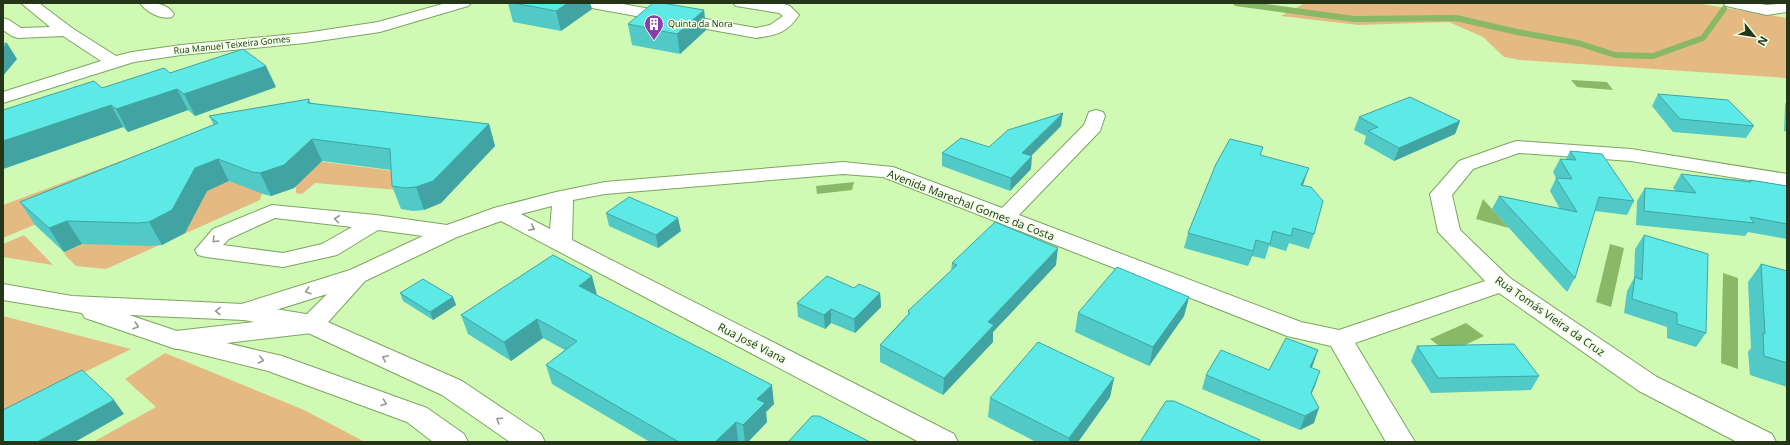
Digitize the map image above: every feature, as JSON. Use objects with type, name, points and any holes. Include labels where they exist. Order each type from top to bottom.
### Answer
[{"type":"street","points":[[29,3],[66,32],[94,48],[113,62]]},
{"type":"street","points":[[148,3],[166,14]]},
{"type":"street","name":"Rua Manuel Teixeira Gomes","points":[[3,98],[113,62],[152,54],[305,38],[380,27],[463,3]]},
{"type":"street","points":[[592,3],[756,33],[771,31],[786,24],[791,15],[784,9],[741,3]]},
{"type":"street","points":[[1731,3],[1787,14]]},
{"type":"street","points":[[1767,10],[1784,8],[1785,3]]},
{"type":"street","points":[[3,23],[18,34],[66,32]]},
{"type":"street","points":[[1005,217],[1093,127],[1096,116]]},
{"type":"street","name":"Rua Tomás Vieira da Cruz","points":[[1762,442],[1648,384],[1502,284],[1449,232],[1441,194],[1466,165],[1517,147],[1631,155],[1787,180]]},
{"type":"street","name":"Avenida Marechal Gomes da Costa","points":[[244,312],[358,275],[449,232],[502,213],[563,196],[605,188],[843,168],[886,171],[1296,330],[1340,339]]},
{"type":"street","points":[[561,243],[563,196]]},
{"type":"street","points":[[376,222],[329,250],[283,260],[206,250],[221,234],[272,211],[376,222],[449,232]]},
{"type":"street","name":"Rua José Viana","points":[[502,213],[944,442]]},
{"type":"street","name":"Avenida Marechal Gomes da Costa","points":[[312,324],[358,275]]},
{"type":"street","points":[[1400,442],[1340,339],[1502,284]]},
{"type":"street","points":[[7,294],[72,304],[244,312],[312,324],[452,388],[531,442]]},
{"type":"street","points":[[72,304],[176,340],[273,363],[417,416],[454,442]]},
{"type":"street","points":[[176,340],[312,324]]},
{"type":"shaded area","points":[[1305,3],[1695,3],[1787,18],[1787,78],[1520,60],[1504,57],[1483,37],[1449,22],[1359,25],[1281,16]]},
{"type":"shaded area","points":[[1571,80],[1607,82],[1613,90],[1577,87]]},
{"type":"shaded area","points":[[228,121],[248,135],[3,238],[3,205]]},
{"type":"shaded area","points":[[286,157],[463,180],[398,190],[315,183],[302,194],[296,193],[296,178],[265,184],[260,200],[106,269],[76,266],[64,252]]},
{"type":"shaded area","points":[[854,182],[852,190],[817,194],[816,186]]},
{"type":"shaded area","points":[[1483,199],[1509,228],[1476,219]]},
{"type":"shaded area","points":[[24,235],[53,265],[3,257],[3,244]]},
{"type":"shaded area","points":[[1610,244],[1624,248],[1611,307],[1596,302]]},
{"type":"shaded area","points":[[1723,273],[1738,278],[1738,369],[1721,363]]},
{"type":"shaded area","points":[[3,316],[131,349],[3,413]]},
{"type":"shaded area","points":[[1466,323],[1484,336],[1448,353],[1430,339]]},
{"type":"shaded area","points":[[165,353],[304,410],[365,442],[93,442],[156,407],[125,379]]},
{"type":"building","points":[[514,3],[568,3],[556,11]]},
{"type":"building","points":[[653,3],[662,3],[704,10],[677,34],[628,24]]},
{"type":"building","points":[[243,49],[266,66],[184,94],[177,89],[116,109],[111,105],[3,141],[3,110],[94,81],[102,88],[164,68],[170,73]]},
{"type":"building","points":[[1658,94],[1728,100],[1754,126],[1680,119]]},
{"type":"building","points":[[1410,97],[1460,121],[1399,148],[1368,131],[1378,127],[1359,117]]},
{"type":"building","points":[[309,99],[308,103],[489,124],[433,181],[416,187],[405,188],[392,186],[390,149],[312,139],[284,165],[260,173],[252,172],[218,159],[195,168],[172,210],[149,222],[67,221],[49,228],[20,202],[218,123],[209,116]]},
{"type":"building","points":[[1063,113],[1022,153],[1032,156],[1011,178],[942,153],[961,138],[989,147],[1008,130]]},
{"type":"building","points":[[1230,139],[1263,147],[1260,155],[1309,168],[1301,185],[1311,187],[1323,201],[1314,234],[1293,228],[1291,236],[1273,231],[1270,244],[1256,240],[1253,251],[1188,233],[1216,164]]},
{"type":"building","points":[[1570,151],[1602,154],[1634,201],[1599,197],[1575,278],[1499,196],[1577,212],[1556,178],[1572,179],[1560,159],[1576,160]]},
{"type":"building","points":[[1681,174],[1751,182],[1750,180],[1787,186],[1787,224],[1750,217],[1754,223],[1644,211],[1645,188],[1696,193]]},
{"type":"building","points":[[629,197],[678,218],[656,235],[606,213]]},
{"type":"building","points":[[995,222],[1058,248],[988,322],[994,325],[944,378],[880,345],[910,313],[908,311],[957,265],[952,263]]},
{"type":"building","points":[[1644,235],[1708,254],[1706,333],[1677,324],[1677,313],[1632,299],[1635,277],[1642,280]]},
{"type":"building","points":[[553,255],[592,276],[579,286],[772,385],[757,399],[765,403],[743,425],[736,422],[715,442],[679,442],[546,365],[577,341],[537,319],[504,342],[461,315]]},
{"type":"building","points":[[1761,264],[1787,271],[1787,363],[1764,356],[1763,333],[1765,334]]},
{"type":"building","points":[[1117,267],[1189,297],[1153,347],[1078,313]]},
{"type":"building","points":[[827,276],[854,288],[859,284],[880,293],[854,319],[831,309],[824,315],[797,303]]},
{"type":"building","points":[[423,279],[453,297],[430,312],[400,293]]},
{"type":"building","points":[[1286,338],[1318,350],[1310,367],[1320,371],[1311,393],[1319,408],[1305,416],[1206,375],[1221,350],[1269,370]]},
{"type":"building","points":[[1038,342],[1114,378],[1069,438],[990,398]]},
{"type":"building","points":[[1514,344],[1539,376],[1438,378],[1417,346]]},
{"type":"building","points":[[82,370],[114,400],[37,442],[3,442],[3,410]]},
{"type":"building","points":[[1166,401],[1174,401],[1260,440],[1259,442],[1140,442]]},
{"type":"building","points":[[812,416],[819,416],[870,442],[788,442]]},
{"type":"waterway","points":[[1236,3],[1354,19],[1456,18],[1517,32],[1578,43],[1615,55],[1653,56],[1703,38],[1724,9]]},
{"type":"place","name":"Quinta da Nora","points":[[654,41]]}]
